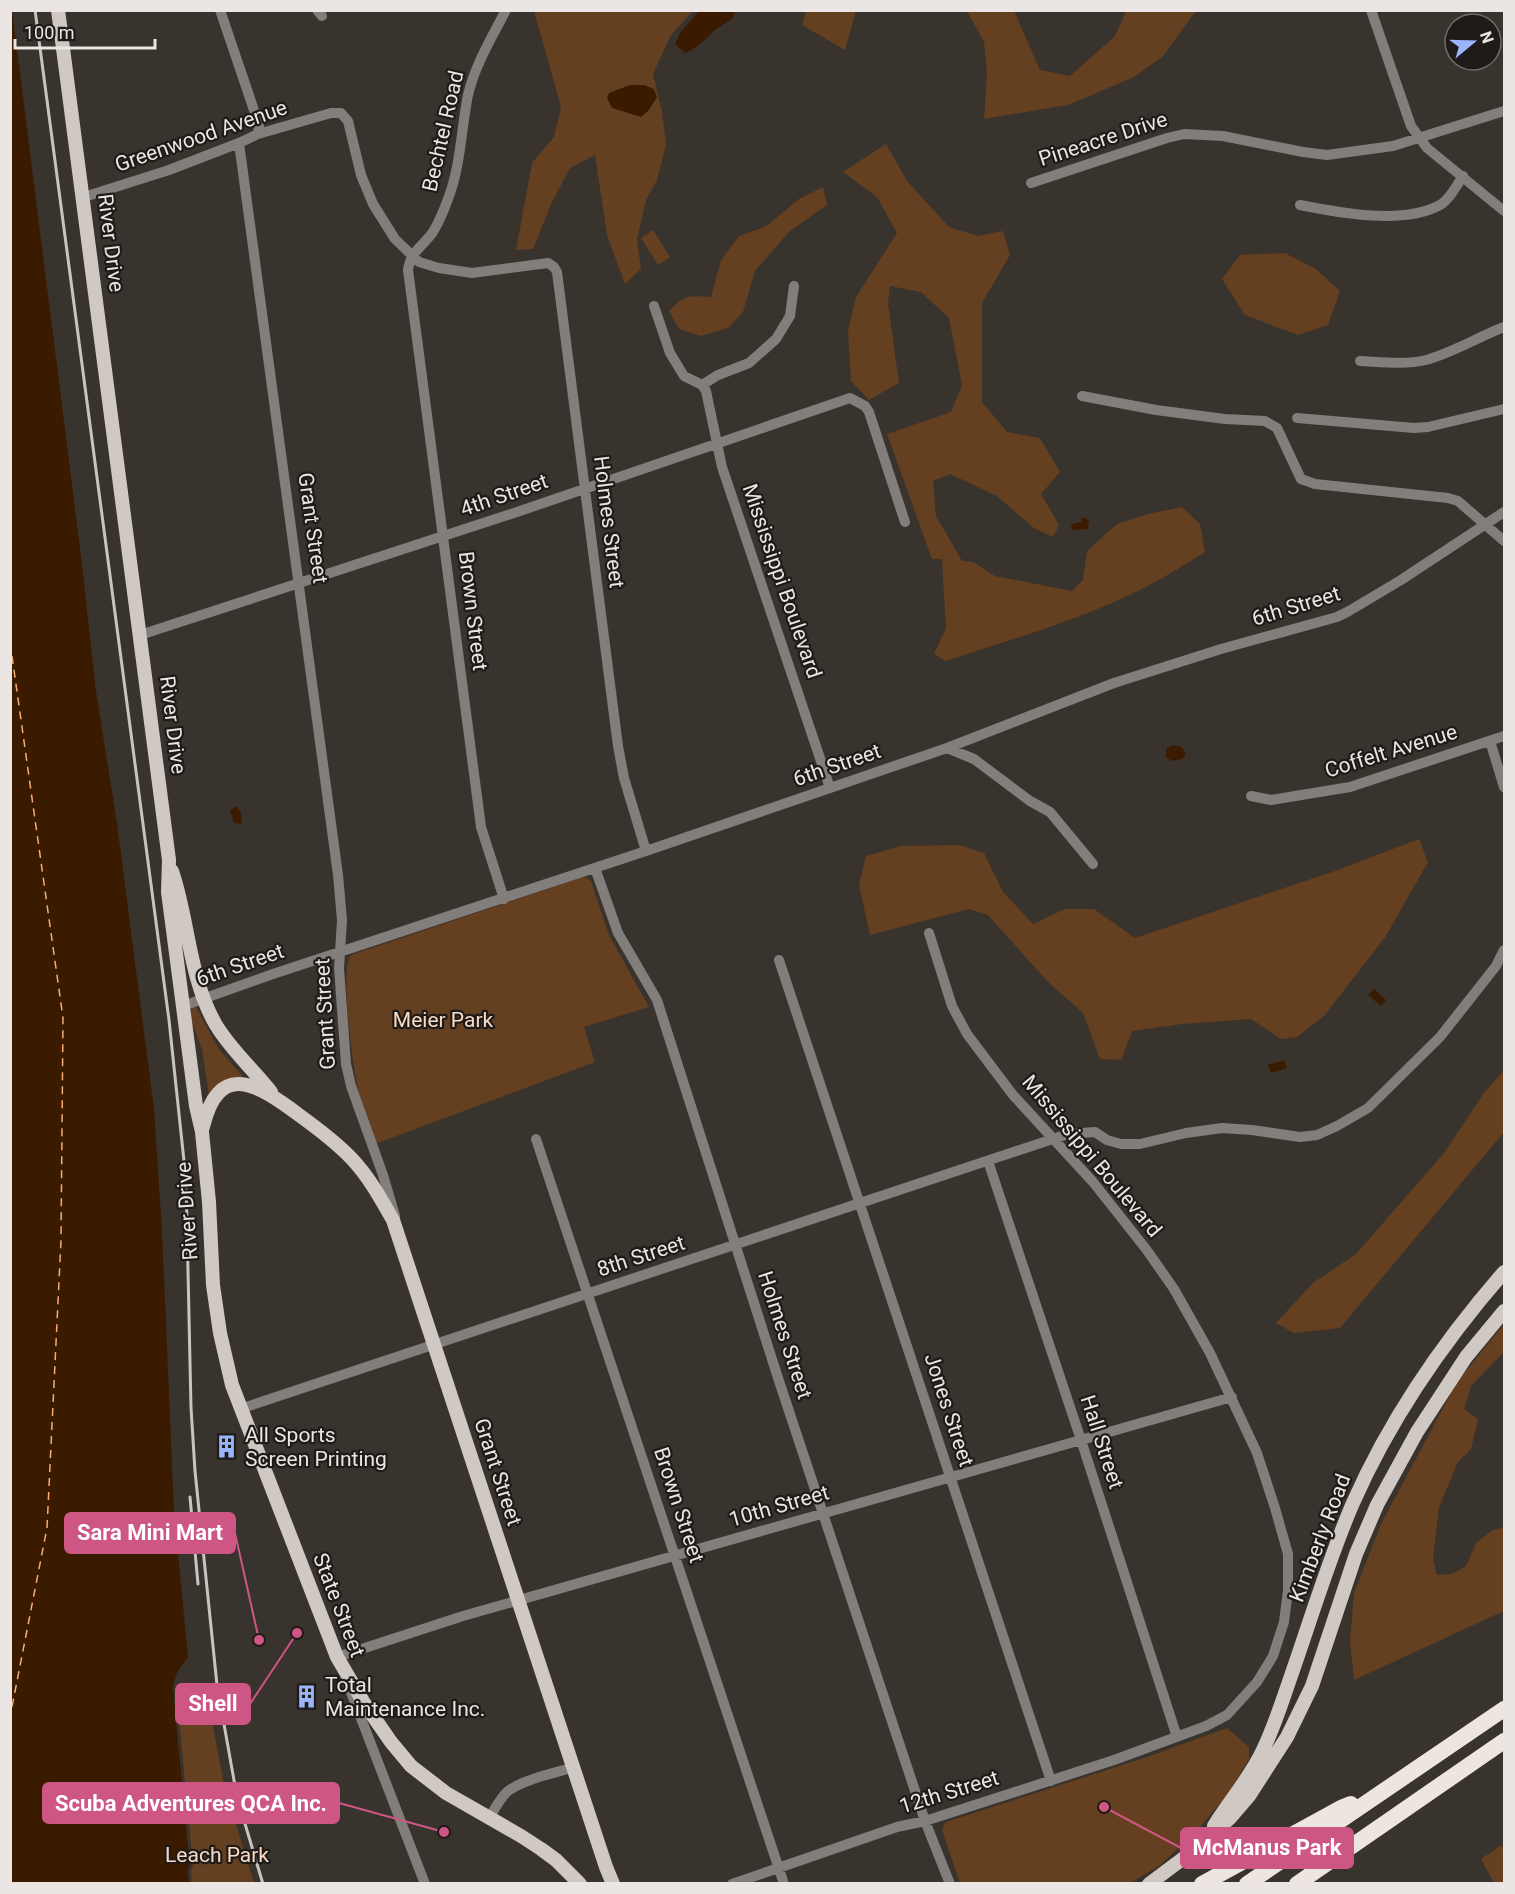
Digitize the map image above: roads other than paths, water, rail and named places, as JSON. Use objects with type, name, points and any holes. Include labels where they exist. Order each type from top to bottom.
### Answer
[{"type":"highway","points":[[1247,1884],[1504,1709]]},
{"type":"highway","points":[[1297,1884],[1504,1741]]},
{"type":"highway","points":[[1202,1884],[1341,1808],[1383,1792]]},
{"type":"highway","points":[[1311,1884],[1350,1846]]},
{"type":"main road","name":"River Drive","points":[[58,10],[169,860],[168,892],[202,1132],[209,1202],[213,1285],[220,1334],[240,1409]]},
{"type":"main road","points":[[169,860],[179,892],[198,980],[215,1024],[233,1051],[274,1096]]},
{"type":"main road","points":[[202,1132],[207,1108],[213,1099],[228,1087],[237,1084],[253,1086],[274,1096],[330,1138],[353,1159],[374,1186],[393,1220],[406,1257]]},
{"type":"main road","name":"Grant Street","points":[[406,1257],[613,1884]]},
{"type":"main road","name":"Kimberly Road","points":[[1208,1837],[1225,1808],[1243,1786],[1271,1733],[1332,1558],[1353,1503],[1377,1453],[1417,1385],[1447,1342],[1504,1272]]},
{"type":"main road","name":"Kimberly Road","points":[[1149,1884],[1189,1854],[1230,1818],[1249,1796],[1287,1737],[1312,1686],[1356,1554],[1377,1505],[1417,1432],[1460,1366],[1504,1311]]},
{"type":"main road","name":"State Street","points":[[240,1409],[337,1657]]},
{"type":"main road","points":[[337,1657],[391,1743],[411,1766],[446,1793],[541,1849],[556,1860],[580,1884]]},
{"type":"street","points":[[220,10],[258,125],[258,134]]},
{"type":"street","name":"Bechtel Road","points":[[412,255],[432,233],[446,204],[458,169],[462,128],[469,92],[483,55],[506,10]]},
{"type":"street","points":[[1374,11],[1411,126],[1427,148],[1504,211]]},
{"type":"street","name":"Pineacre Drive","points":[[1031,183],[1167,138],[1186,134],[1223,136],[1327,155],[1393,146],[1504,111]]},
{"type":"street","name":"Greenwood Avenue","points":[[84,197],[169,170],[258,134],[331,113],[341,113],[348,121],[362,175],[373,204],[395,239],[412,255]]},
{"type":"street","name":"Grant Street","points":[[239,143],[338,875],[342,920],[342,951],[339,968],[345,1054],[351,1086],[383,1174],[406,1257]]},
{"type":"street","points":[[1300,206],[1348,214],[1409,215],[1442,204],[1463,176]]},
{"type":"street","name":"Holmes Street","points":[[412,255],[419,262],[439,268],[472,273],[548,263],[557,272],[618,746],[624,778],[646,851]]},
{"type":"street","name":"Brown Street","points":[[412,255],[408,270],[409,283],[481,827],[504,898]]},
{"type":"street","points":[[654,306],[670,353],[684,376],[702,385],[718,375],[749,363],[777,339],[790,316],[794,286]]},
{"type":"street","points":[[1360,361],[1394,363],[1424,360],[1450,352],[1504,327]]},
{"type":"street","name":"Mississippi Boulevard","points":[[702,385],[706,391],[722,467],[830,788]]},
{"type":"street","points":[[1082,396],[1156,410],[1265,421],[1277,428],[1301,478],[1315,484],[1458,501],[1504,541]]},
{"type":"street","name":"4th Street","points":[[141,635],[585,489],[850,398],[865,406],[871,417],[905,522]]},
{"type":"street","points":[[1297,418],[1414,428],[1503,413]]},
{"type":"street","name":"6th Street","points":[[183,1006],[947,748],[1134,676],[1336,617],[1377,595],[1504,512]]},
{"type":"street","name":"Coffelt Avenue","points":[[1251,796],[1271,800],[1350,787],[1504,736]]},
{"type":"street","points":[[1491,741],[1504,787]]},
{"type":"street","points":[[947,748],[974,759],[1030,801],[1050,812],[1093,864]]},
{"type":"street","name":"Holmes Street","points":[[595,868],[618,933],[657,1000],[925,1821]]},
{"type":"street","name":"Mississippi Boulevard","points":[[929,933],[952,1006],[967,1034],[1013,1095],[1093,1182],[1174,1288],[1232,1396],[1257,1453],[1275,1508],[1288,1554],[1284,1622],[1273,1656],[1257,1682],[1227,1715],[1177,1737]]},
{"type":"street","name":"8th Street","points":[[240,1409],[1068,1134],[1095,1132],[1107,1140],[1121,1144],[1140,1144],[1186,1133],[1222,1128],[1300,1137],[1317,1135],[1368,1108],[1440,1037],[1496,966],[1504,950]]},
{"type":"street","name":"Jones Street","points":[[779,960],[1051,1781]]},
{"type":"street","name":"Brown Street","points":[[536,1139],[784,1884]]},
{"type":"street","name":"Hall Street","points":[[987,1161],[1081,1440],[1177,1737]]},
{"type":"street","name":"10th Street","points":[[337,1657],[463,1616],[1232,1396]]},
{"type":"street","name":"State Street","points":[[337,1657],[425,1884]]},
{"type":"street","name":"12th Street","points":[[732,1884],[897,1827],[925,1821],[1051,1781],[1177,1737]]},
{"type":"street","points":[[489,1818],[501,1798],[520,1784],[574,1767]]},
{"type":"street","points":[[925,1821],[950,1884]]},
{"type":"railway","points":[[35,10],[169,1020],[186,1180],[191,1408],[195,1471],[217,1685],[237,1797],[263,1884]]},
{"type":"railway","points":[[190,1497],[198,1584]]},
{"type":"place","name":"All Sports Screen Printing","points":[[227,1447]]},
{"type":"place","name":"Shell","points":[[297,1633]]},
{"type":"place","name":"Sara Mini Mart","points":[[259,1640]]},
{"type":"place","name":"Total Maintenance Inc.","points":[[307,1697]]},
{"type":"place","name":"McManus Park","points":[[1104,1807]]},
{"type":"place","name":"Scuba Adventures QCA Inc.","points":[[444,1832]]},
{"type":"park label","name":"Meier Park","points":[[443,1020]]},
{"type":"park label","name":"Leach Park","points":[[217,1855]]}]
